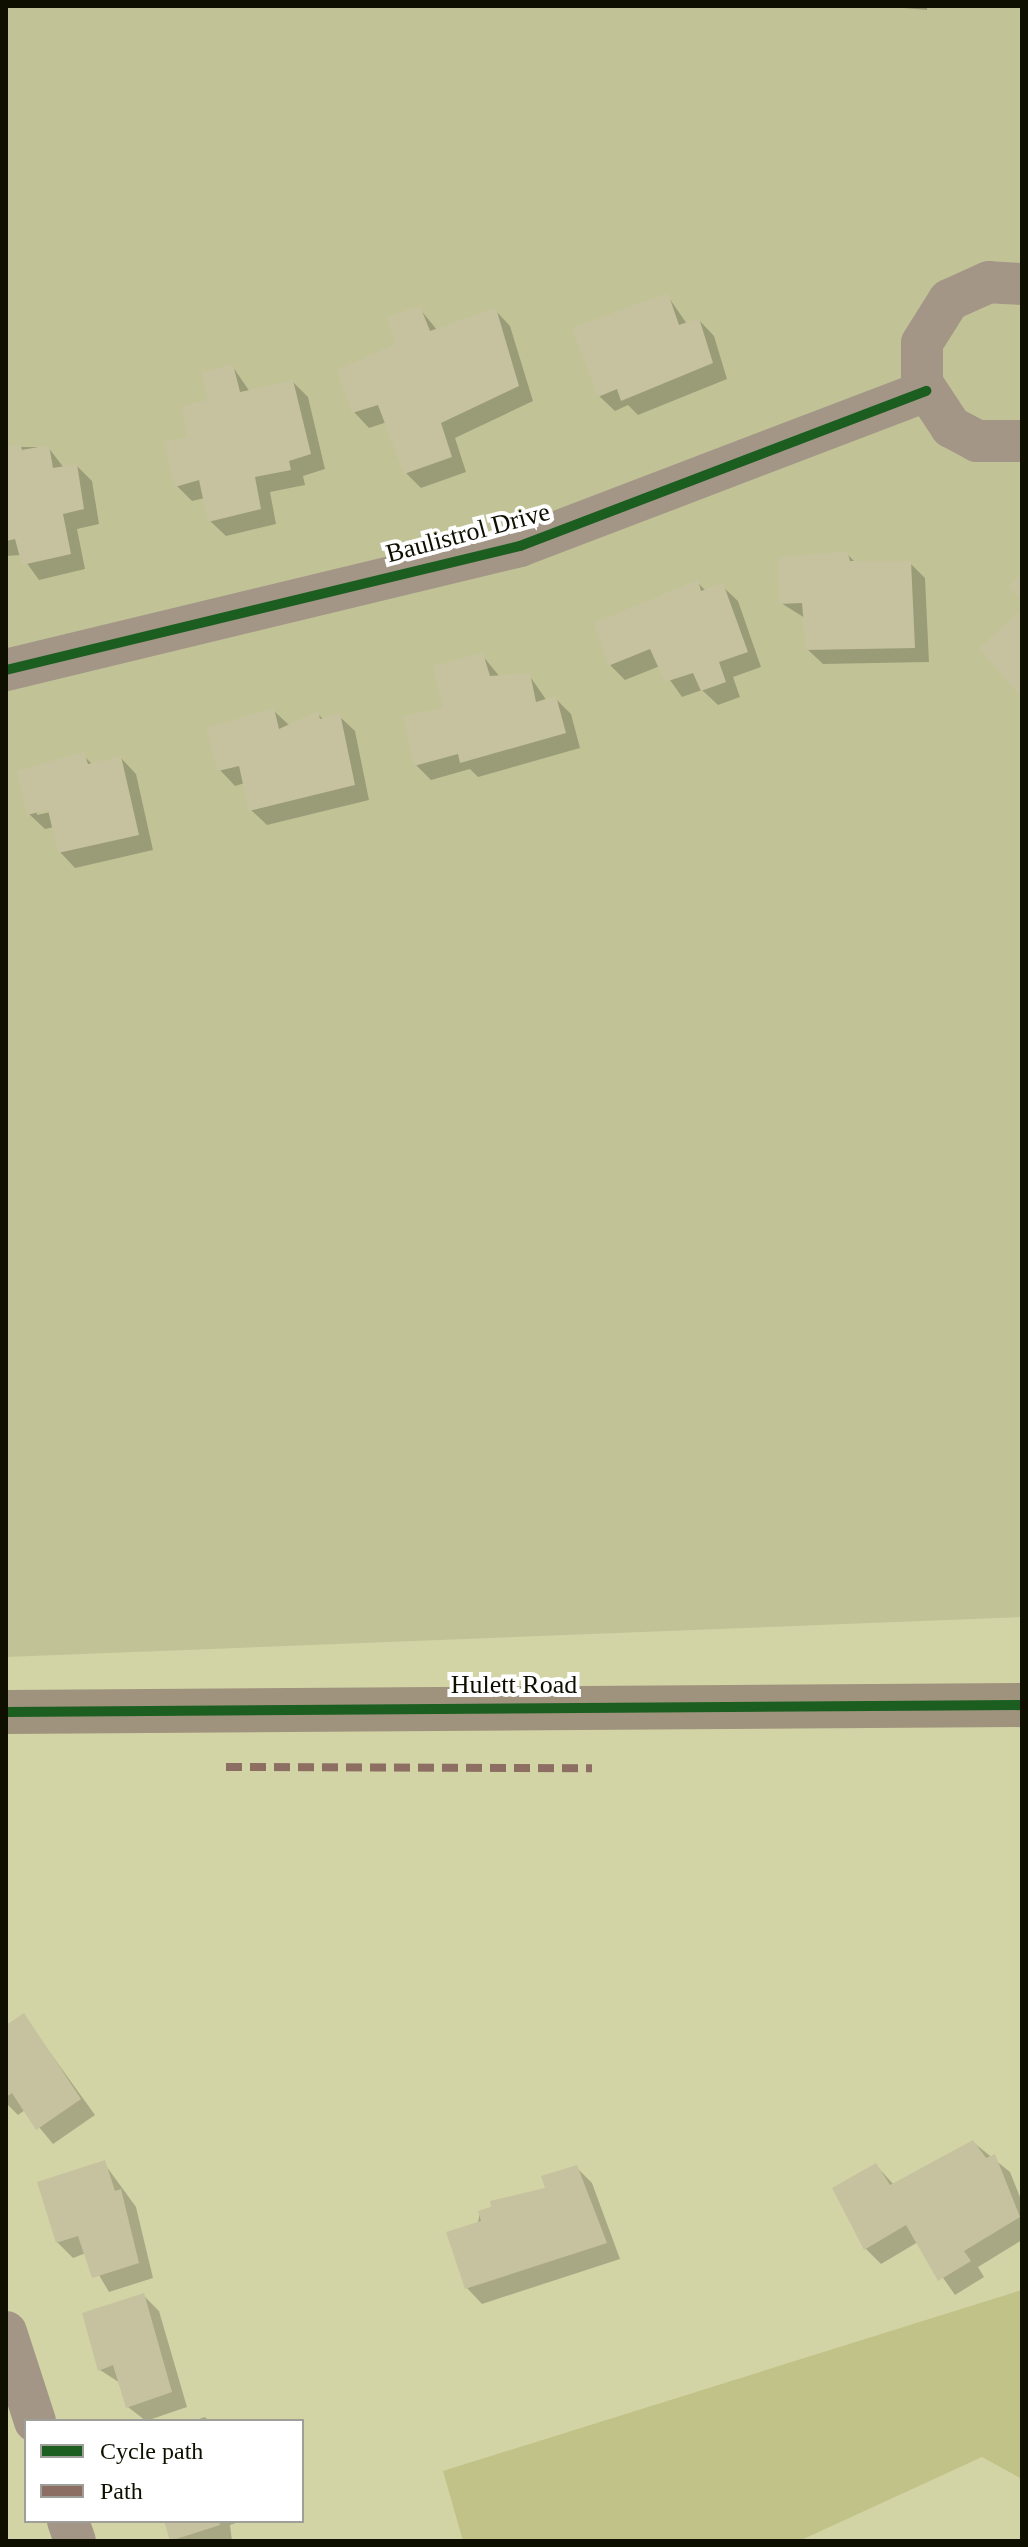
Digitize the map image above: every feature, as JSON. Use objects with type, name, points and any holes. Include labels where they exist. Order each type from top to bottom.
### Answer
[{"type":"street","points":[[1022,284],[974,286],[935,315],[922,343],[926,391],[951,427],[977,441],[1022,441]]},
{"type":"street","name":"Baulistrol Drive","points":[[6,670],[520,546],[926,391]]},
{"type":"street","name":"Hulett Road","points":[[6,1712],[1022,1705]]},
{"type":"street","points":[[6,2332],[34,2419]]},
{"type":"green space","points":[[6,6],[1022,6],[1022,1617],[6,1657]]},
{"type":"green space","points":[[1022,2290],[1022,2479],[982,2457],[799,2541],[463,2541],[443,2471]]},
{"type":"building","points":[[668,293],[679,325],[699,318],[713,363],[621,401],[617,389],[598,397],[572,328]]},
{"type":"building","points":[[420,306],[430,331],[496,308],[519,386],[441,423],[452,457],[404,474],[378,405],[352,413],[337,370],[395,344],[387,317]]},
{"type":"building","points":[[233,364],[240,392],[293,380],[311,454],[289,461],[291,470],[255,477],[261,509],[208,522],[199,480],[175,487],[164,442],[187,437],[181,407],[207,400],[202,372]]},
{"type":"building","points":[[20,444],[22,450],[49,445],[53,468],[77,464],[84,509],[63,514],[71,554],[22,565],[15,539],[6,541],[6,447]]},
{"type":"building","points":[[847,551],[850,561],[911,561],[915,648],[806,650],[802,603],[779,604],[778,558]]},
{"type":"building","points":[[1022,573],[1022,601],[1009,586]]},
{"type":"building","points":[[698,580],[701,591],[723,583],[748,652],[719,662],[726,682],[701,691],[693,673],[665,682],[650,649],[608,666],[594,623]]},
{"type":"building","points":[[1022,610],[1022,698],[979,648]]},
{"type":"building","points":[[483,653],[490,676],[530,673],[536,702],[556,696],[566,733],[460,763],[458,754],[414,766],[403,716],[443,708],[433,666]]},
{"type":"building","points":[[274,708],[279,729],[318,711],[320,719],[340,713],[355,785],[249,811],[239,766],[218,771],[206,728]]},
{"type":"building","points":[[84,752],[88,764],[121,756],[139,835],[58,853],[48,810],[27,815],[17,771]]},
{"type":"building","points":[[24,2013],[81,2099],[36,2130],[12,2093],[6,2097],[6,2025]]},
{"type":"building","points":[[973,2140],[986,2158],[995,2154],[1020,2217],[964,2251],[971,2261],[938,2281],[906,2225],[864,2250],[832,2188],[876,2163],[890,2185]]},
{"type":"building","points":[[105,2160],[115,2191],[121,2189],[139,2263],[92,2278],[78,2236],[56,2243],[37,2182]]},
{"type":"building","points":[[577,2165],[607,2243],[465,2289],[446,2232],[481,2221],[478,2211],[491,2207],[490,2201],[545,2188],[541,2176]]},
{"type":"building","points":[[144,2293],[172,2392],[126,2408],[113,2365],[98,2371],[82,2313]]},
{"type":"building","points":[[165,2523],[220,2523],[220,2525],[170,2541]]},
{"type":"marked path","points":[[226,1767],[592,1768]]},
{"type":"cycle path","points":[[6,670],[520,546],[926,391]]},
{"type":"cycle path","points":[[6,1712],[1022,1705]]}]
